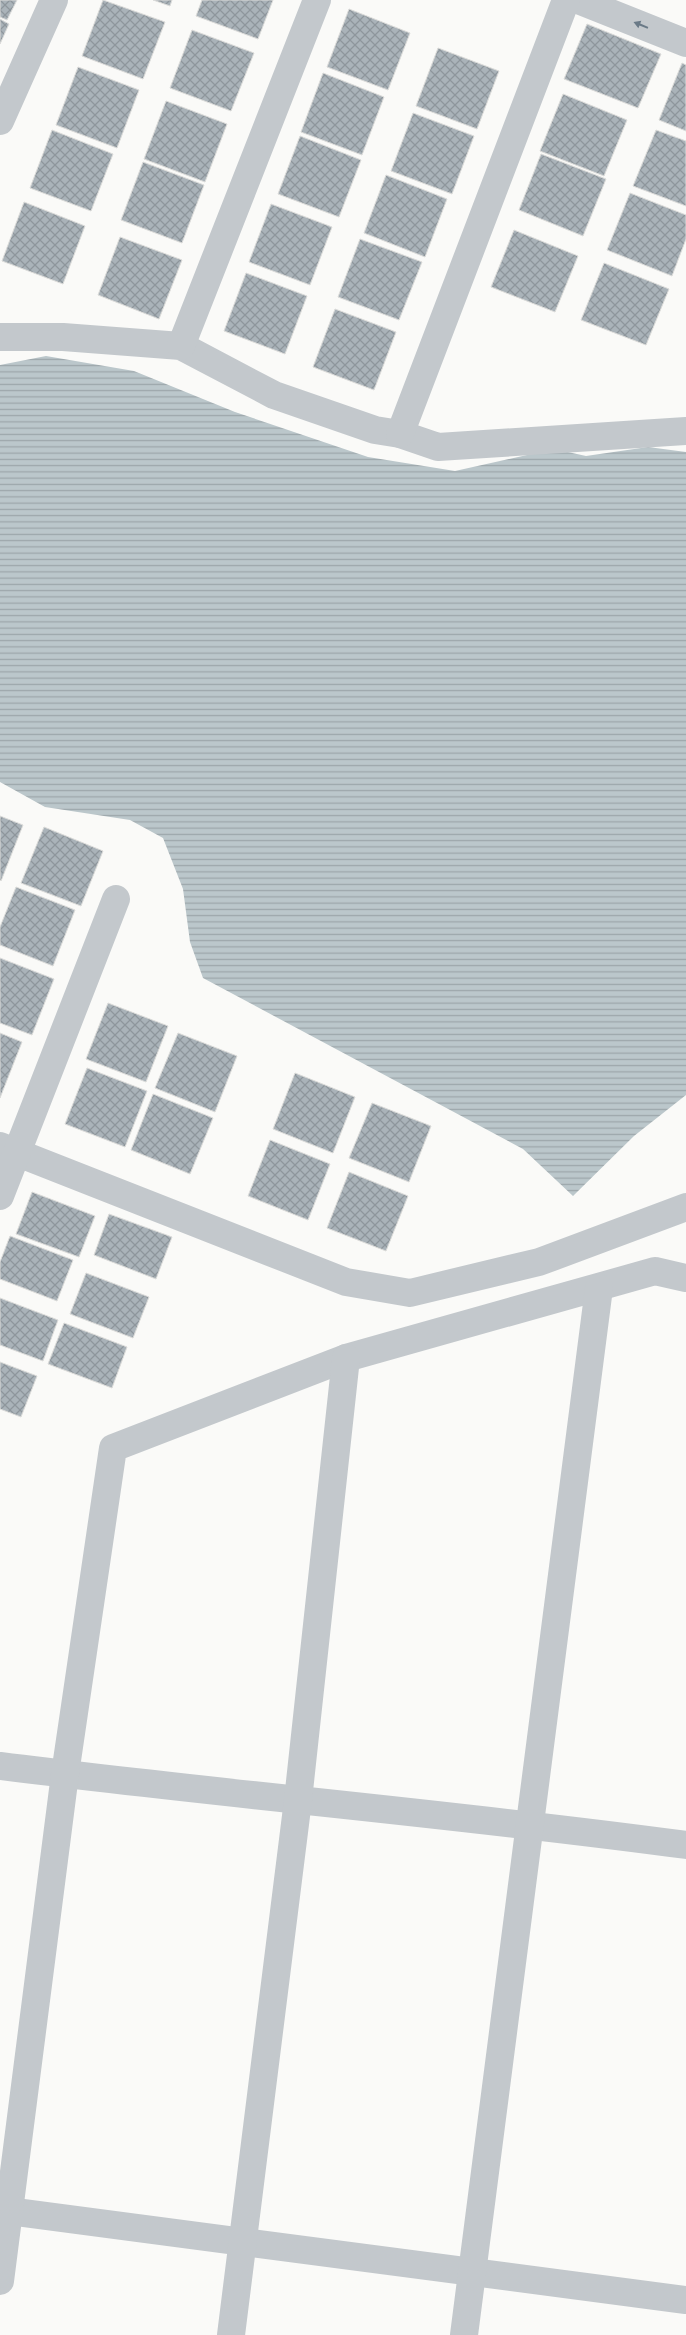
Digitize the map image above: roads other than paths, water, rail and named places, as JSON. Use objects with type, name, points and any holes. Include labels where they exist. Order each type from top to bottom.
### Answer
[{"type":"street","points":[[0,121],[54,0]]},
{"type":"street","points":[[180,346],[317,0]]},
{"type":"street","points":[[400,434],[566,0]]},
{"type":"street","points":[[578,0],[686,43]]},
{"type":"street","points":[[0,337],[63,337],[180,346],[274,395],[375,430],[400,434],[438,447],[686,431]]},
{"type":"street","points":[[0,1196],[8,1149],[116,899]]},
{"type":"street","points":[[8,1149],[346,1282],[410,1293],[539,1262],[686,1207]]},
{"type":"street","points":[[0,2281],[4,2211],[113,1448],[346,1358],[655,1271],[686,1278]]},
{"type":"street","points":[[464,2335],[599,1288]]},
{"type":"street","points":[[230,2335],[298,1800],[346,1358]]},
{"type":"street","points":[[0,1766],[529,1824],[686,1845]]},
{"type":"street","points":[[4,2211],[686,2300]]}]
